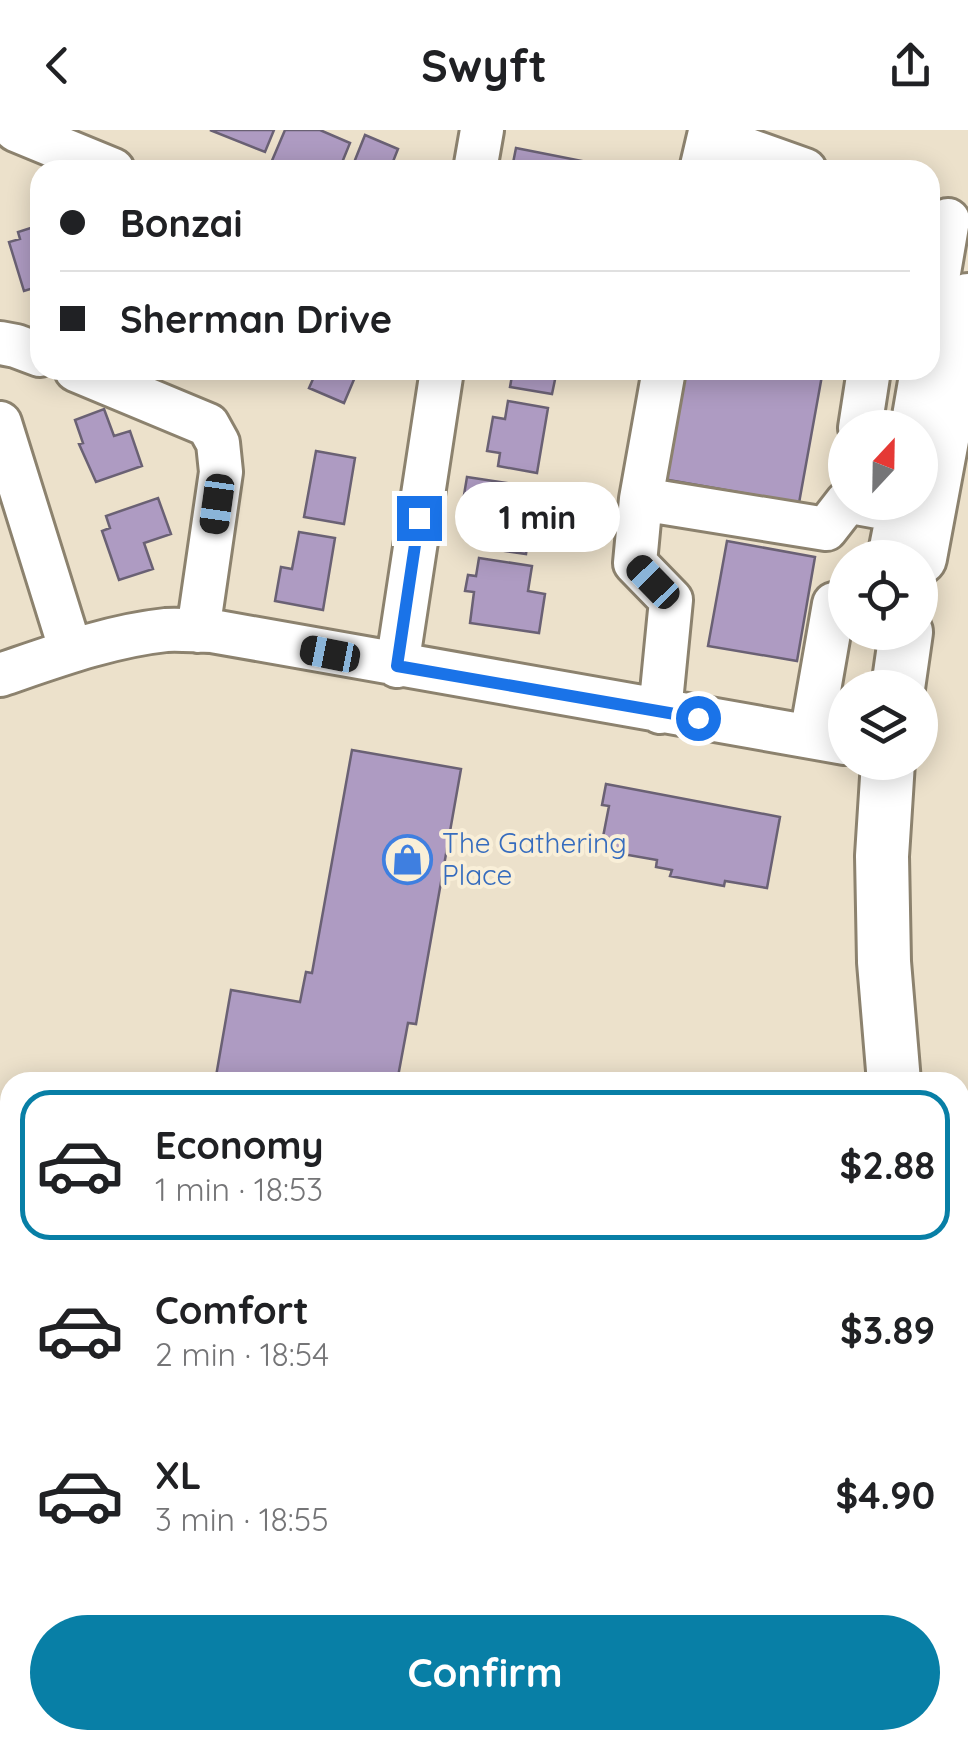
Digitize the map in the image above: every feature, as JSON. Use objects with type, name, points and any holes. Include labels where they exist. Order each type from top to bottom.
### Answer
[{"type":"main road","points":[[911,522],[968,300]]},
{"type":"main road","points":[[887,780],[882,856],[884,962],[893,1072]]},
{"type":"main road","points":[[884,962],[919,1072]]},
{"type":"street","points":[[16,130],[89,160]]},
{"type":"street","points":[[477,160],[482,130]]},
{"type":"street","points":[[703,160],[709,136],[776,160]]},
{"type":"street","points":[[940,270],[949,221]]},
{"type":"street","points":[[0,343],[30,351]]},
{"type":"street","points":[[100,380],[208,424],[218,443],[222,472],[198,631]]},
{"type":"street","points":[[397,666],[440,380]]},
{"type":"street","points":[[660,712],[670,600],[635,563],[641,499],[662,380]]},
{"type":"street","points":[[863,410],[867,380]]},
{"type":"street","points":[[915,410],[920,380]]},
{"type":"street","points":[[0,423],[70,652]]},
{"type":"street","points":[[641,499],[826,529],[834,520]]},
{"type":"street","points":[[0,675],[70,652],[168,630],[198,631],[828,740]]},
{"type":"building","points":[[210,130],[274,130],[265,152]]},
{"type":"building","points":[[285,130],[320,130],[350,143],[343,160],[272,160]]},
{"type":"building","points":[[365,135],[398,149],[394,160],[355,160]]},
{"type":"building","points":[[516,148],[577,160],[514,160]]},
{"type":"building","points":[[30,228],[30,289],[24,291],[9,242],[20,239],[18,232]]},
{"type":"building","points":[[313,380],[354,380],[344,403],[309,388]]},
{"type":"building","points":[[511,380],[555,380],[552,394],[510,387]]},
{"type":"building","points":[[680,380],[821,380],[799,503],[663,479]]},
{"type":"building","points":[[508,401],[548,408],[537,473],[498,466],[500,453],[487,451],[493,417],[505,419]]},
{"type":"building","points":[[104,409],[114,436],[130,431],[142,466],[96,482],[79,444],[83,443],[75,420]]},
{"type":"building","points":[[316,451],[355,458],[344,524],[304,517]]},
{"type":"building","points":[[467,477],[547,489],[544,512],[532,510],[526,554],[484,548],[490,506],[475,504],[476,496],[464,495]]},
{"type":"building","points":[[158,498],[171,534],[144,543],[153,569],[119,580],[102,531],[110,528],[106,516]]},
{"type":"building","points":[[299,532],[335,538],[323,610],[275,601],[281,567],[292,569]]},
{"type":"building","points":[[727,541],[815,557],[797,661],[708,646]]},
{"type":"building","points":[[479,558],[532,566],[528,591],[545,594],[539,633],[470,623],[474,592],[465,591],[468,575],[476,576]]},
{"type":"building","points":[[352,750],[461,769],[416,1024],[408,1023],[399,1072],[217,1072],[231,990],[300,1002],[306,972],[312,973]]},
{"type":"building","points":[[606,784],[780,817],[767,888],[725,881],[724,886],[670,876],[672,870],[656,867],[657,860],[611,852],[614,839],[603,837],[609,806],[602,805]]},
{"type":"place","name":"The Gathering Place","points":[[407,859]]},
{"type":"route","points":[[419,518],[397,666],[698,718]]}]
